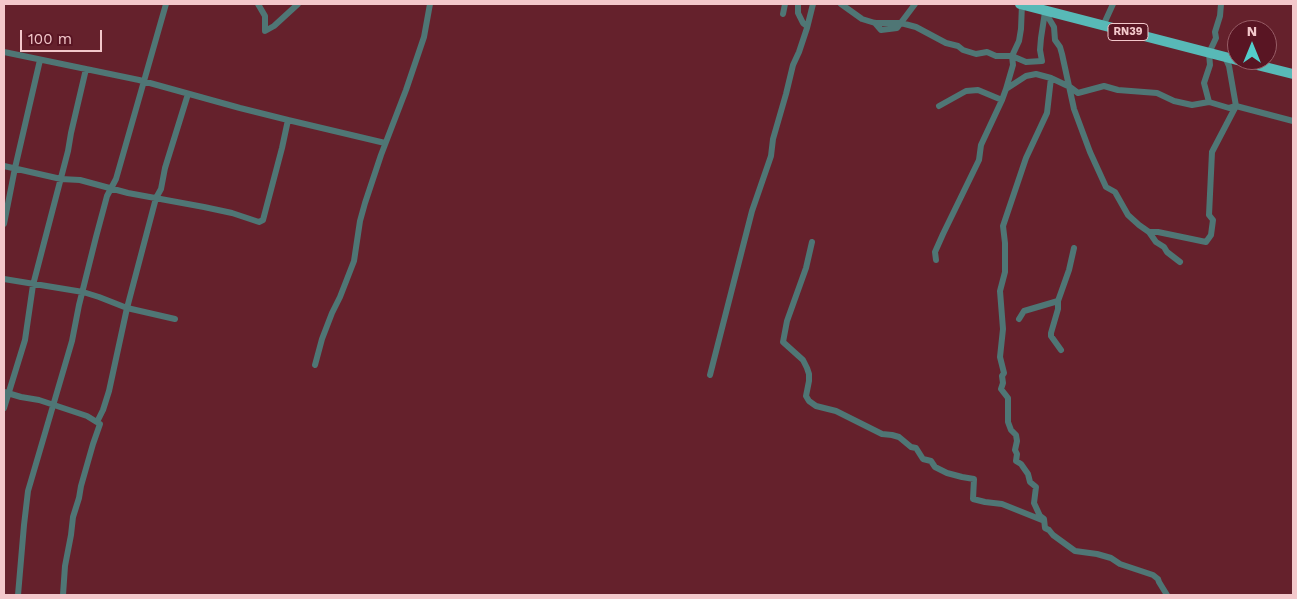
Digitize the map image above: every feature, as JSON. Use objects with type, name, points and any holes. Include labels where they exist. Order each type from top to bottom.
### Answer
[{"type":"highway","name":"RN39","points":[[1021,4],[1041,11],[1225,57]]},
{"type":"highway","name":"RN39","points":[[1277,70],[1293,74]]},
{"type":"street","points":[[18,595],[28,491],[72,341],[107,196],[118,171],[166,4]]},
{"type":"street","points":[[258,4],[265,16],[265,31],[274,26],[298,4]]},
{"type":"street","points":[[315,365],[328,322],[354,260],[365,203],[424,37],[430,4]]},
{"type":"street","points":[[783,14],[785,4]]},
{"type":"street","points":[[710,375],[752,211],[771,156],[773,139],[793,65],[799,52],[813,4]]},
{"type":"street","points":[[841,4],[862,19],[875,23],[901,23],[916,27],[963,50],[976,54],[987,52],[996,56],[1012,56],[1026,62],[1042,61],[1040,50],[1041,11]]},
{"type":"street","points":[[901,23],[915,4]]},
{"type":"street","points":[[936,260],[935,252],[979,160],[982,145],[1006,89],[1013,65],[1012,56],[1019,41],[1021,4]]},
{"type":"street","points":[[1103,26],[1113,4]]},
{"type":"street","points":[[1209,102],[1204,83],[1210,65],[1209,53],[1216,38],[1215,32],[1220,16],[1221,4]]},
{"type":"street","points":[[798,5],[798,13],[803,23],[807,26]]},
{"type":"street","points":[[1041,11],[1054,27],[1055,40],[1060,47],[1074,109],[1090,152],[1106,187],[1115,192],[1128,215],[1180,262]]},
{"type":"street","points":[[4,52],[144,82],[385,144]]},
{"type":"street","points":[[1149,232],[1158,232],[1206,242],[1211,235],[1213,220],[1209,215],[1212,152],[1236,106],[1229,66],[1225,57]]},
{"type":"street","points":[[4,224],[40,60]]},
{"type":"street","points":[[4,408],[6,393],[25,340],[34,283],[86,69]]},
{"type":"street","points":[[1006,89],[1026,76],[1036,74],[1051,78],[1070,87],[1078,94],[1104,86],[1118,90],[1157,93],[1174,101],[1192,105],[1209,102],[1229,108],[1236,106],[1293,121]]},
{"type":"street","points":[[1051,78],[1047,113],[1026,158],[1003,226],[1006,243],[1005,272],[1000,291],[1003,329],[1000,357],[1004,373],[1001,388],[1008,398],[1008,422],[1016,435],[1016,461],[1021,464],[1028,474],[1030,482],[1036,487],[1034,503],[1040,516],[1044,518],[1045,528],[1075,552],[1097,554],[1111,558],[1120,564],[1153,575],[1158,579],[1167,595]]},
{"type":"street","points":[[939,106],[966,91],[978,90],[1002,100]]},
{"type":"street","points":[[63,595],[65,566],[73,517],[100,424],[98,422],[109,391],[127,308],[156,198],[161,189],[165,168],[188,94]]},
{"type":"street","points":[[4,166],[80,180],[128,193],[232,213],[259,222],[263,220],[288,120]]},
{"type":"street","points":[[812,242],[806,268],[787,321],[783,342],[803,360],[807,368],[809,381],[806,396],[809,401],[816,406],[836,411],[882,434],[899,437],[911,447],[916,448],[923,459],[931,461],[935,467],[946,473],[962,478],[974,479],[973,499],[1002,504],[1045,521]]},
{"type":"street","points":[[1061,350],[1051,336],[1051,333],[1058,309],[1058,300],[1069,270],[1074,248]]},
{"type":"street","points":[[4,279],[83,292],[127,308],[175,319]]},
{"type":"street","points":[[1019,319],[1024,311],[1058,300]]},
{"type":"street","points":[[6,393],[39,400],[87,416],[98,422]]}]
